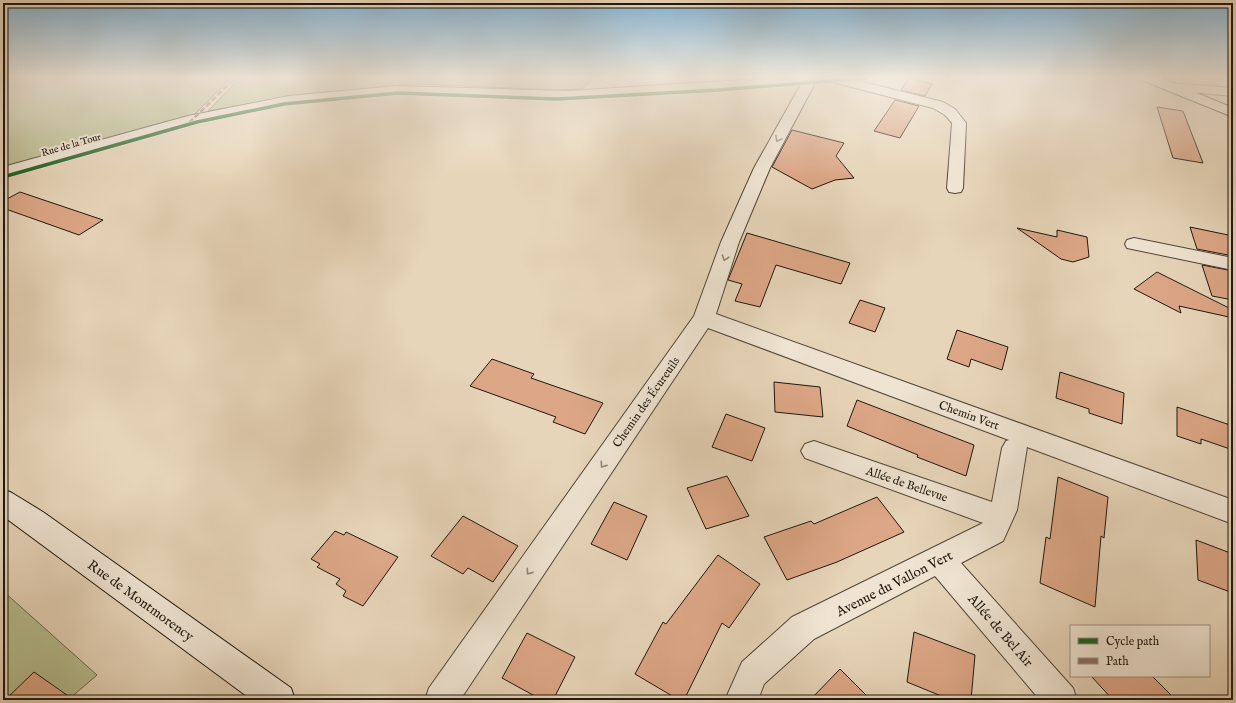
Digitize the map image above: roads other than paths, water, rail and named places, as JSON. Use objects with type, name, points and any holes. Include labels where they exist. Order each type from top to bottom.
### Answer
[{"type":"street","name":"Rue de la Tour","points":[[3,172],[231,111]]},
{"type":"street","name":"Chemin des Écureuils","points":[[441,700],[704,318],[730,242],[762,168],[800,111]]},
{"type":"street","points":[[948,111],[959,123],[955,188]]},
{"type":"street","points":[[1134,244],[1233,264]]},
{"type":"street","name":"Chemin Vert","points":[[704,318],[1233,512]]},
{"type":"street","name":"Avenue du Vallon Vert","points":[[741,700],[753,673],[803,628],[993,532],[1004,510],[1015,448]]},
{"type":"street","name":"Allée de Bellevue","points":[[814,451],[1000,517]]},
{"type":"street","name":"Rue de Montmorency","points":[[3,501],[33,521],[279,700]]},
{"type":"street","name":"Allée de Bel Air","points":[[940,560],[1061,700]]}]
